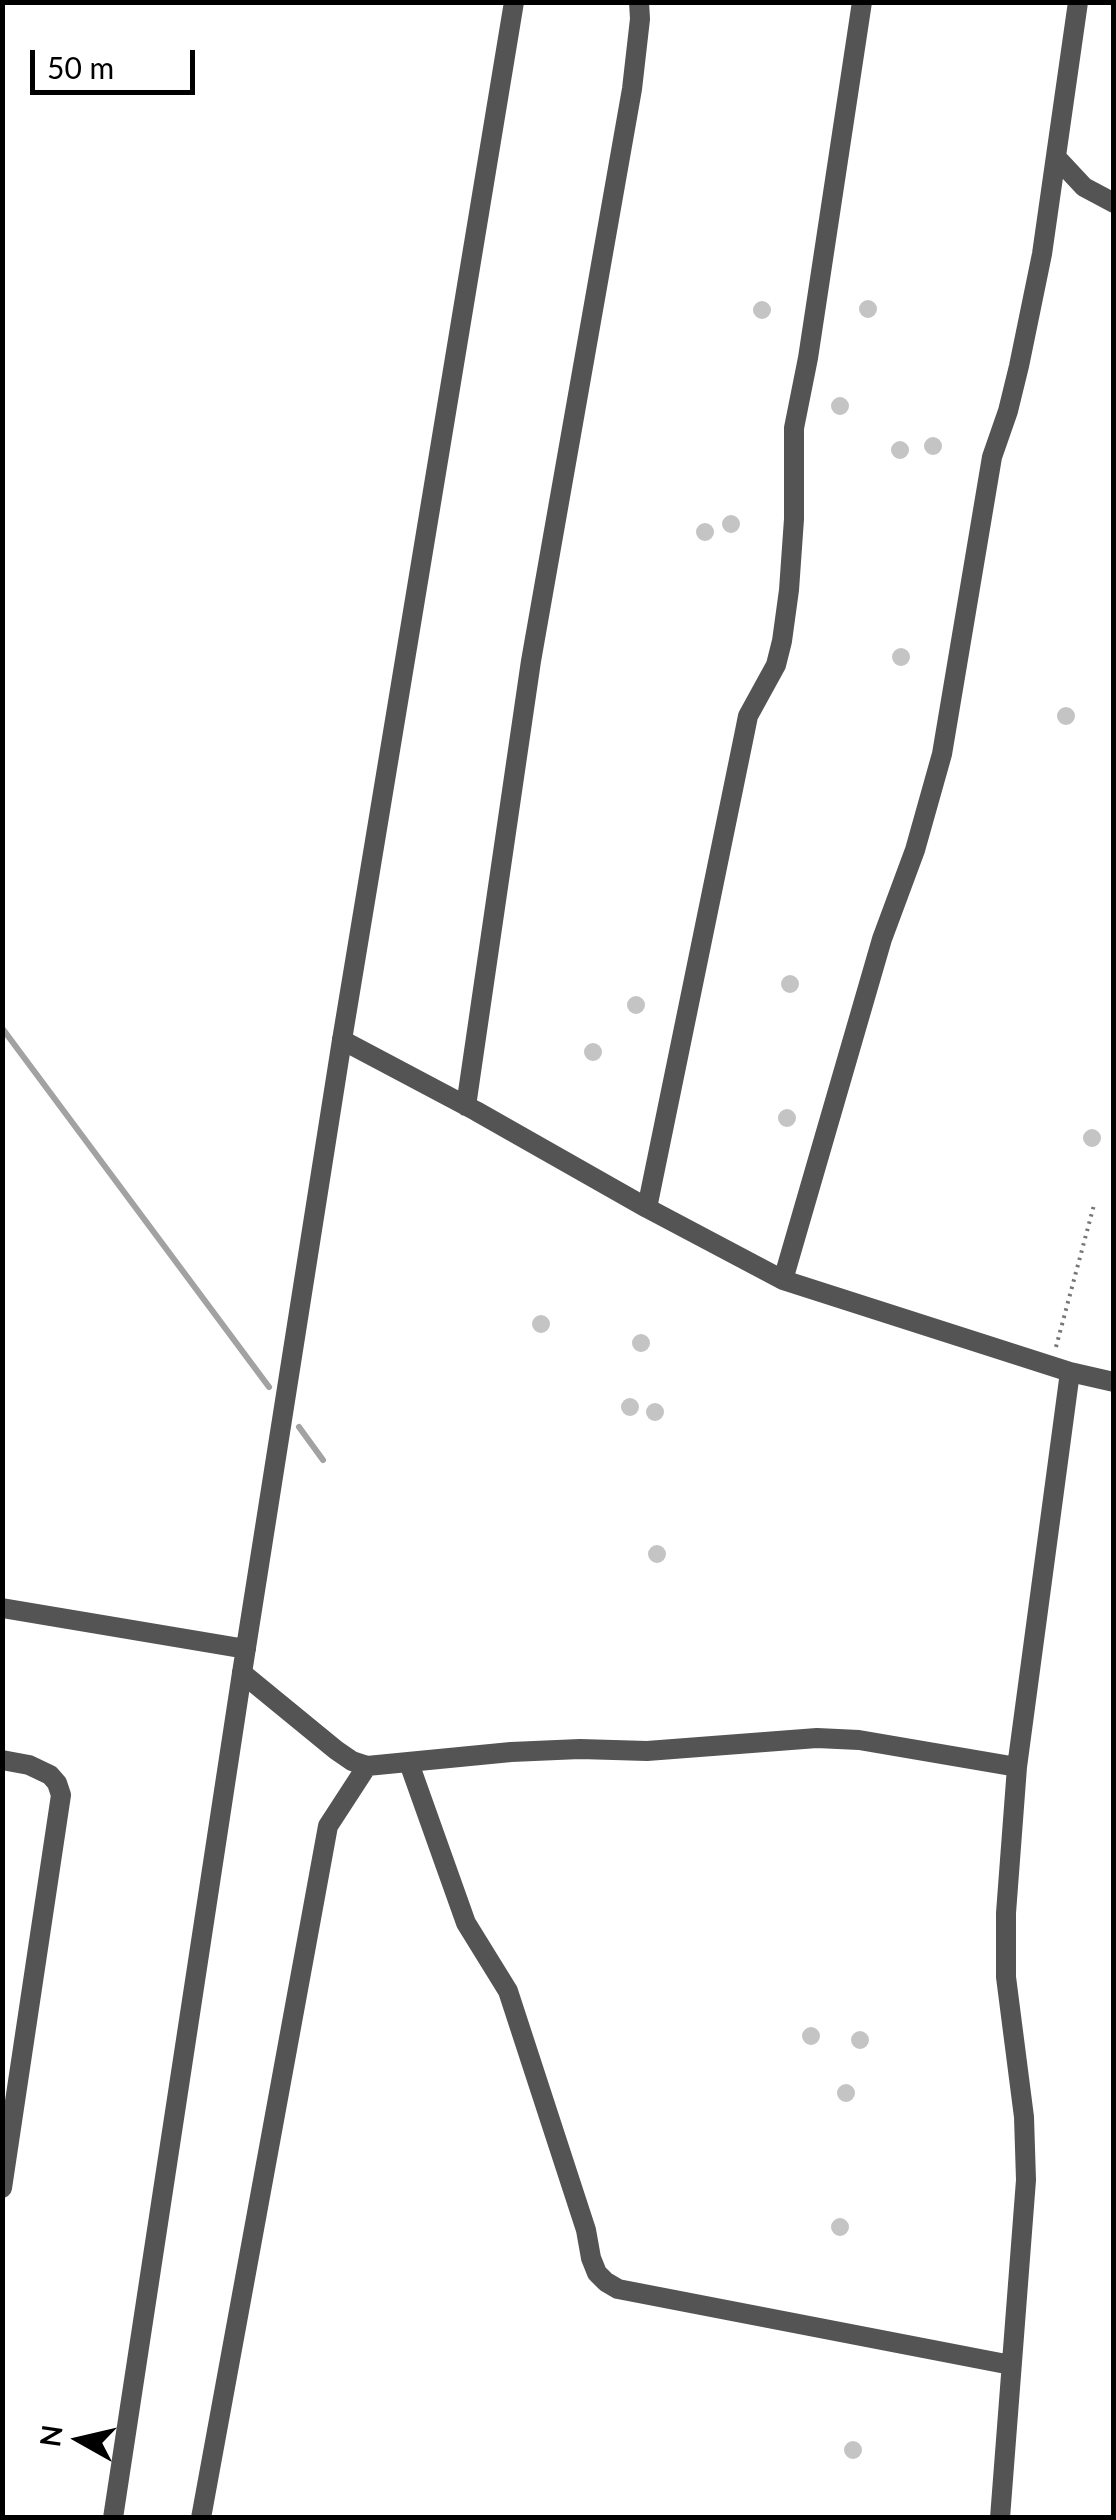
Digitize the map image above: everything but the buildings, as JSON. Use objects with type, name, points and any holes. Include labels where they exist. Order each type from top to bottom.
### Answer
[{"type":"street","points":[[113,2518],[342,1040],[514,2]]},
{"type":"street","points":[[466,1106],[531,660],[632,89],[639,2]]},
{"type":"street","points":[[647,1208],[748,716],[776,665],[782,641],[792,537],[794,428],[862,2]]},
{"type":"street","points":[[783,1280],[882,939],[915,850],[942,754],[992,457],[1008,411],[1042,254],[1078,2]]},
{"type":"street","points":[[1056,157],[1084,187],[1114,203]]},
{"type":"street","points":[[342,1040],[783,1280],[1060,1369],[1114,1382]]},
{"type":"street","points":[[1000,2518],[1026,2180],[1024,2116],[1006,1976],[1006,1913],[1060,1369]]},
{"type":"street","points":[[2,1608],[246,1649]]},
{"type":"street","points":[[242,1674],[336,1750],[367,1766],[512,1752],[647,1750],[817,1738],[859,1740],[1018,1767]]},
{"type":"street","points":[[2,1760],[50,1775],[61,1794],[2,2188]]},
{"type":"street","points":[[409,1763],[466,1923],[508,1990],[586,2230],[596,2273],[618,2288],[1011,2365]]},
{"type":"street","points":[[202,2518],[325,1839],[338,1807],[367,1766]]},
{"type":"path","points":[[1060,1369],[1094,1205]]},
{"type":"waterway","points":[[2,1028],[269,1387]]},
{"type":"waterway","points":[[299,1427],[323,1460]]}]
